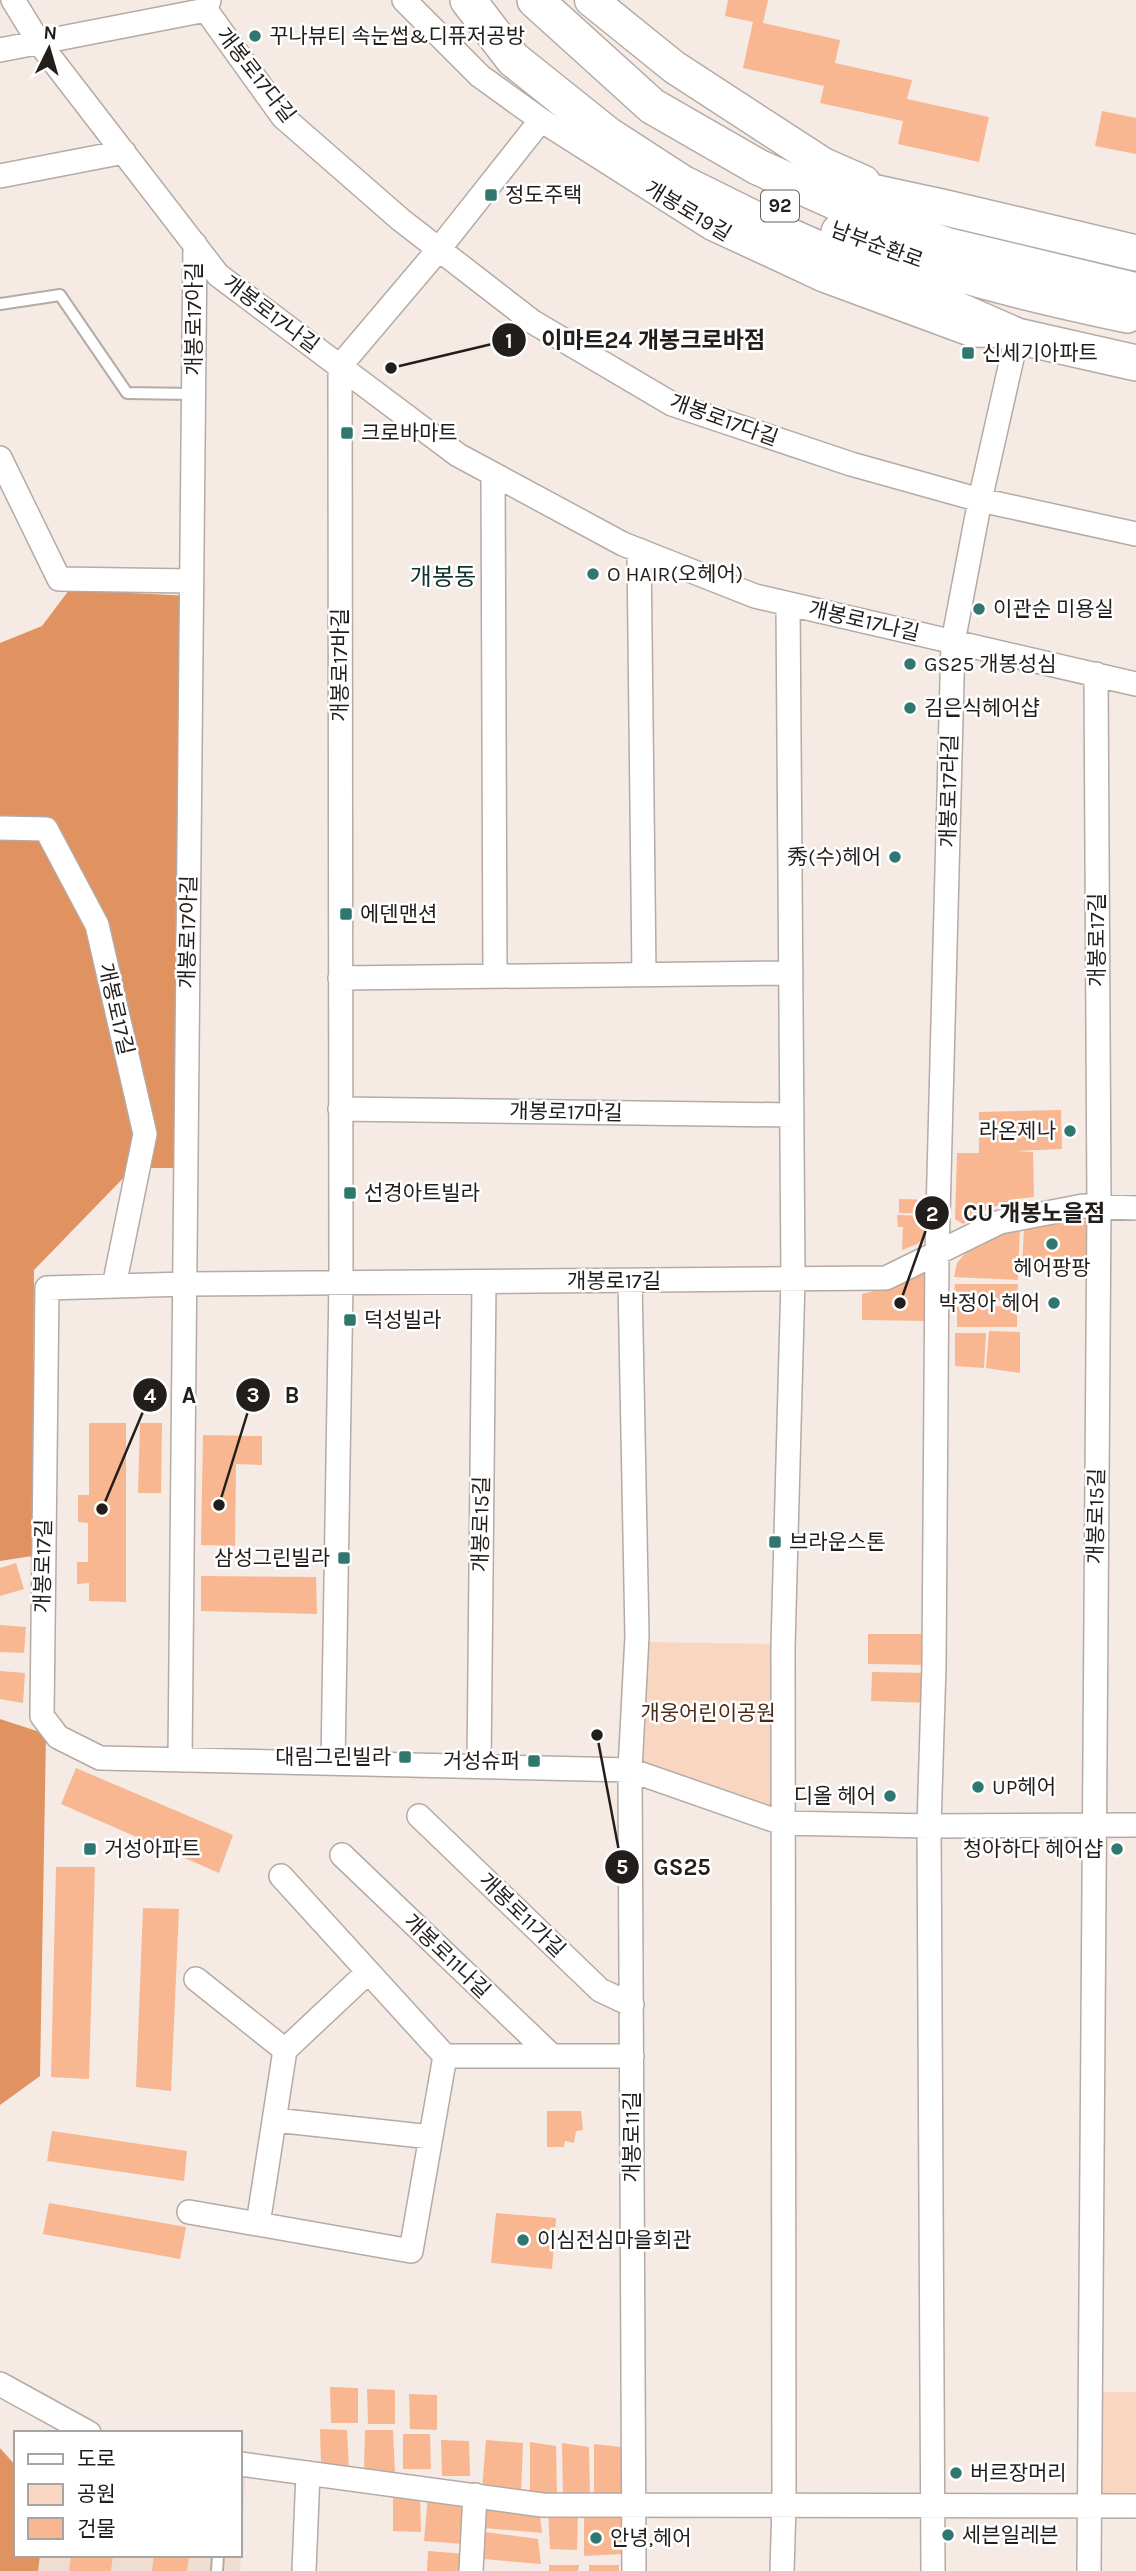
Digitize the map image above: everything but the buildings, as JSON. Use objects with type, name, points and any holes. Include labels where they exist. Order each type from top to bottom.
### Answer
[{"type":"main road","points":[[468,0],[513,59],[608,135],[682,183],[789,236],[1017,336],[1136,363]]},
{"type":"main road","name":"남부순환로","points":[[481,0],[642,136],[664,150],[794,213],[881,250],[1012,290],[1130,302],[887,225],[758,167],[652,107],[536,0]]},
{"type":"main road","points":[[591,0],[674,67],[823,164],[860,181],[942,206],[1136,253]]},
{"type":"main road","points":[[758,167],[942,206]]},
{"type":"street","name":"개봉로17나길","points":[[13,0],[40,44],[218,275],[458,455],[639,550],[755,596],[1136,684]]},
{"type":"street","name":"개봉로19길","points":[[404,0],[481,76],[541,120],[711,228],[823,280],[972,335],[1017,336]]},
{"type":"street","points":[[0,50],[40,44],[208,5]]},
{"type":"street","name":"개봉로17다길","points":[[208,5],[283,117],[401,220],[533,322],[672,404],[851,464],[980,500],[1136,534]]},
{"type":"street","points":[[340,366],[439,249],[541,120]]},
{"type":"street","points":[[0,176],[124,152]]},
{"type":"street","name":"개봉로17아길","points":[[185,1284],[195,244]]},
{"type":"street","name":"개봉로17라길","points":[[937,1253],[953,642],[980,500],[1017,336]]},
{"type":"street","name":"개봉로17바길","points":[[340,366],[341,1282]]},
{"type":"street","points":[[0,458],[59,579],[191,581]]},
{"type":"street","points":[[493,474],[495,976]]},
{"type":"street","points":[[639,550],[643,974]]},
{"type":"street","points":[[782,2571],[783,1646],[793,1279],[788,604]]},
{"type":"street","name":"개봉로17길","points":[[1096,674],[1099,1206]]},
{"type":"street","name":"개봉로17길","points":[[0,828],[46,829],[97,925],[145,1134],[114,1286]]},
{"type":"street","points":[[340,978],[791,973]]},
{"type":"street","name":"개봉로17마길","points":[[340,1109],[792,1115]]},
{"type":"street","name":"개봉로17길","points":[[180,1760],[100,1758],[58,1737],[41,1716],[47,1288],[341,1282],[886,1278],[1000,1222],[1083,1206],[1136,1208]]},
{"type":"street","name":"개봉로15길","points":[[1093,1825],[1099,1206]]},
{"type":"street","points":[[933,2571],[929,1826],[934,1665],[937,1253]]},
{"type":"street","points":[[630,1280],[637,1636],[630,1770]]},
{"type":"street","points":[[333,1763],[341,1282]]},
{"type":"street","name":"개봉로15길","points":[[479,1766],[484,1282]]},
{"type":"street","points":[[185,1284],[180,1760],[630,1770],[782,1823],[929,1826],[1136,1825]]},
{"type":"street","name":"개봉로11길","points":[[630,1770],[634,2571]]},
{"type":"street","name":"개봉로11가길","points":[[419,1816],[600,1990],[632,2005]]},
{"type":"street","points":[[1089,2571],[1093,1825]]},
{"type":"street","name":"개봉로11나길","points":[[342,1855],[552,2056]]},
{"type":"street","points":[[281,1876],[445,2056],[632,2056]]},
{"type":"street","points":[[258,2224],[285,2050],[368,1972]]},
{"type":"street","points":[[196,1979],[285,2050]]},
{"type":"street","points":[[189,2212],[411,2251],[445,2056]]},
{"type":"street","points":[[275,2120],[431,2137]]},
{"type":"street","points":[[0,2384],[85,2431]]},
{"type":"street","points":[[242,2464],[542,2505],[1136,2506]]},
{"type":"street","points":[[304,2571],[308,2473]]},
{"type":"street","points":[[471,2571],[475,2496]]},
{"type":"lane","name":"개봉로17아길","points":[[0,304],[60,295],[127,393],[193,394]]},
{"type":"shaded area","points":[[69,590],[191,596],[186,1168],[133,1168],[34,1270],[32,1556],[0,1561],[0,643],[42,626]]},
{"type":"shaded area","points":[[0,1719],[46,1734],[40,2076],[0,2105]]},
{"type":"shaded area","points":[[0,2448],[14,2464],[14,2557],[40,2557],[38,2571],[0,2571]]},
{"type":"shaded area","points":[[242,2464],[246,2465],[242,2536]]},
{"type":"shaded area","points":[[40,2557],[241,2557],[240,2571],[38,2571]]},
{"type":"green space","name":"개웅어린이공원","points":[[643,1642],[778,1644],[778,1815],[636,1762]]},
{"type":"green space","points":[[1099,2392],[1136,2392],[1136,2506],[1098,2499]]},
{"type":"place","name":"꾸나뷰티 속눈썹&디퓨저공방","points":[[255,36]]},
{"type":"place","name":"정도주택","points":[[491,195]]},
{"type":"place","name":"신세기아파트","points":[[968,353]]},
{"type":"place","name":"이마트24 개봉크로바점","points":[[391,368]]},
{"type":"place","name":"크로바마트","points":[[347,433]]},
{"type":"place","name":"O HAIR(오헤어)","points":[[593,574]]},
{"type":"place","name":"이관순 미용실","points":[[979,609]]},
{"type":"place","name":"GS25 개봉성심","points":[[910,664]]},
{"type":"place","name":"김은식헤어샵","points":[[910,708]]},
{"type":"place","name":"秀(수)헤어","points":[[895,857]]},
{"type":"place","name":"에덴맨션","points":[[346,914]]},
{"type":"place","name":"라온제나","points":[[1070,1131]]},
{"type":"place","name":"선경아트빌라","points":[[350,1193]]},
{"type":"place","name":"헤어팡팡","points":[[1052,1244]]},
{"type":"place","name":"CU 개봉노을점","points":[[900,1303]]},
{"type":"place","name":"박정아 헤어","points":[[1054,1303]]},
{"type":"place","name":"덕성빌라","points":[[350,1320]]},
{"type":"place","name":"B","points":[[219,1505]]},
{"type":"place","name":"A","points":[[102,1509]]},
{"type":"place","name":"브라운스톤","points":[[775,1542]]},
{"type":"place","name":"삼성그린빌라","points":[[344,1558]]},
{"type":"place","name":"GS25","points":[[597,1735]]},
{"type":"place","name":"대림그린빌라","points":[[405,1757]]},
{"type":"place","name":"거성슈퍼","points":[[534,1761]]},
{"type":"place","name":"UP헤어","points":[[978,1787]]},
{"type":"place","name":"디올 헤어","points":[[890,1796]]},
{"type":"place","name":"거성아파트","points":[[90,1849]]},
{"type":"place","name":"청아하다 헤어샵","points":[[1117,1849]]},
{"type":"place","name":"이심전심마을회관","points":[[523,2240]]},
{"type":"place","name":"버르장머리","points":[[956,2473]]},
{"type":"place","name":"세븐일레븐","points":[[948,2535]]},
{"type":"place","name":"안녕,헤어","points":[[596,2538]]},
{"type":"district","name":"개봉동","points":[[443,577]]}]
